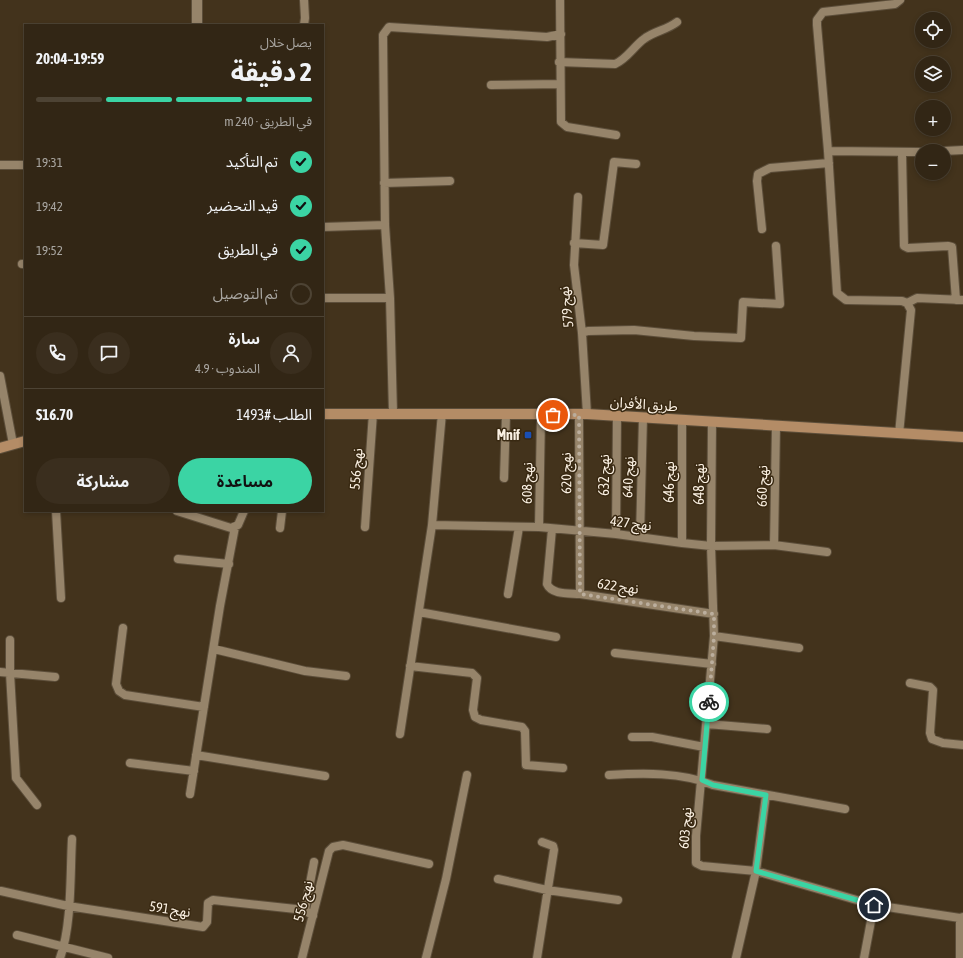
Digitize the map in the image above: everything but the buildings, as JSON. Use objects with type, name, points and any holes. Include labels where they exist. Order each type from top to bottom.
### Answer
[{"type":"main road","name":"طريق الأفران","points":[[324,414],[442,413],[617,416],[963,437]]},
{"type":"main road","points":[[0,448],[24,441]]},
{"type":"street","points":[[197,0],[197,24]]},
{"type":"street","points":[[304,0],[304,24]]},
{"type":"street","points":[[560,0],[561,34],[559,62],[561,122],[567,127],[616,135]]},
{"type":"street","points":[[899,434],[911,310],[907,303],[902,301],[846,300],[836,293],[829,163],[817,20],[823,12],[895,4],[900,0]]},
{"type":"street","points":[[559,62],[616,64],[623,60],[644,38],[669,28],[677,22]]},
{"type":"street","points":[[393,413],[390,298],[385,225],[383,35],[389,27],[547,37],[561,34]]},
{"type":"street","points":[[492,85],[560,84]]},
{"type":"street","points":[[951,151],[963,150]]},
{"type":"street","points":[[828,151],[915,152]]},
{"type":"street","points":[[902,153],[904,246],[908,248],[952,247],[960,300],[917,298],[907,303]]},
{"type":"street","points":[[574,243],[603,245],[614,162],[636,164]]},
{"type":"street","points":[[762,229],[757,181],[758,174],[770,168],[829,163]]},
{"type":"street","points":[[0,165],[24,165]]},
{"type":"street","points":[[384,183],[450,181]]},
{"type":"street","name":"نهج 579","points":[[578,197],[574,243],[574,265],[582,333],[583,415]]},
{"type":"street","points":[[324,227],[385,225]]},
{"type":"street","points":[[582,333],[588,331],[634,330],[694,336],[741,338],[743,302],[780,304],[776,246]]},
{"type":"street","points":[[324,298],[390,298]]},
{"type":"street","points":[[0,376],[13,444]]},
{"type":"street","name":"نهج 556","points":[[365,527],[373,413]]},
{"type":"street","points":[[400,734],[432,525],[442,413]]},
{"type":"street","points":[[504,478],[506,414]]},
{"type":"street","name":"نهج 608","points":[[539,526],[541,415]]},
{"type":"street","name":"نهج 620","points":[[580,531],[583,415]]},
{"type":"street","name":"نهج 632","points":[[616,534],[617,416]]},
{"type":"street","name":"نهج 640","points":[[640,537],[643,417]]},
{"type":"street","name":"نهج 646","points":[[682,420],[682,543]]},
{"type":"street","name":"نهج 648","points":[[711,546],[712,422]]},
{"type":"street","name":"نهج 660","points":[[774,545],[776,426]]},
{"type":"street","points":[[56,512],[60,598]]},
{"type":"street","points":[[180,512],[226,527],[235,527]]},
{"type":"street","points":[[190,794],[220,606],[235,527],[241,520],[244,512]]},
{"type":"street","points":[[280,528],[282,512]]},
{"type":"street","name":"نهج 427","points":[[432,525],[539,526],[711,546],[774,545],[827,552]]},
{"type":"street","points":[[508,594],[519,527]]},
{"type":"street","points":[[552,528],[547,584],[554,592],[580,594]]},
{"type":"street","name":"نهج 622","points":[[580,531],[580,594],[714,614]]},
{"type":"street","name":"نهج 603","points":[[711,546],[714,636],[696,836],[696,863],[702,866],[756,871],[874,905],[961,917]]},
{"type":"street","points":[[178,559],[229,564]]},
{"type":"street","points":[[419,612],[556,637]]},
{"type":"street","points":[[123,628],[116,684],[119,691],[126,695],[204,707]]},
{"type":"street","points":[[714,636],[799,648]]},
{"type":"street","points":[[10,640],[10,673],[16,778],[37,805]]},
{"type":"street","points":[[214,650],[305,671],[346,676]]},
{"type":"street","points":[[615,653],[712,664]]},
{"type":"street","points":[[410,666],[472,673],[477,678],[473,710],[475,717],[481,720],[522,727],[525,732],[526,765],[563,768]]},
{"type":"street","points":[[0,672],[55,677]]},
{"type":"street","points":[[910,683],[930,687],[933,690],[930,733],[932,739],[943,743],[963,745]]},
{"type":"street","points":[[707,724],[767,729]]},
{"type":"street","points":[[632,737],[652,737],[704,747]]},
{"type":"street","points":[[196,755],[325,776]]},
{"type":"street","points":[[130,763],[194,771]]},
{"type":"street","points":[[609,775],[664,774],[702,780],[713,785],[845,809]]},
{"type":"street","points":[[426,958],[446,879],[467,775]]},
{"type":"street","points":[[736,958],[756,871],[766,795]]},
{"type":"street","points":[[60,958],[64,947],[72,839]]},
{"type":"street","points":[[537,958],[554,847],[542,842]]},
{"type":"street","name":"نهج 556","points":[[302,958],[329,851],[333,847],[343,845],[428,864]]},
{"type":"street","points":[[313,916],[305,910],[314,862]]},
{"type":"street","points":[[498,879],[547,890],[618,900]]},
{"type":"street","name":"نهج 591","points":[[1,891],[68,906],[203,927],[206,922],[208,904],[213,900],[305,910]]},
{"type":"street","points":[[864,958],[874,905]]},
{"type":"street","points":[[960,958],[962,940],[961,917]]},
{"type":"street","points":[[17,935],[108,958]]},
{"type":"way so far","points":[[553,415],[579,415],[580,594],[714,614],[714,636],[709,702]]},
{"type":"place","name":"Mnif","points":[[528,435]]},
{"type":"route","points":[[709,702],[702,780],[713,785],[766,795],[756,871],[874,905]]}]
